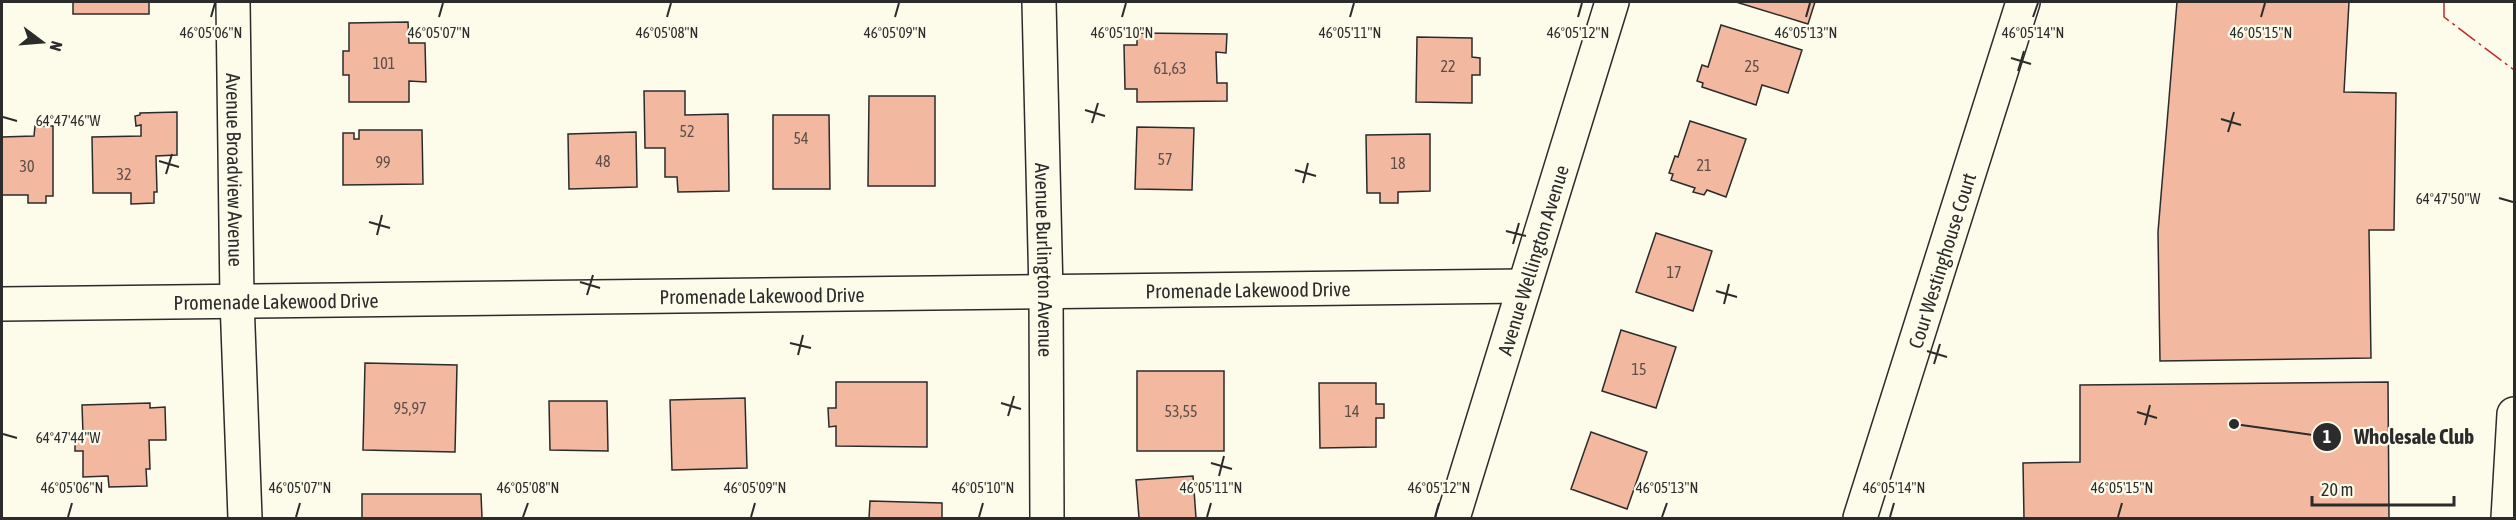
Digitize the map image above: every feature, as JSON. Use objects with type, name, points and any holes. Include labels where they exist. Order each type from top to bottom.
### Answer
[{"type":"street","name":"Avenue Broadview Avenue","points":[[233,2],[237,300],[245,519]]},
{"type":"street","name":"Avenue Burlington Avenue","points":[[1039,2],[1046,292],[1047,519]]},
{"type":"street","name":"Avenue Wellington Avenue","points":[[1453,519],[1524,286],[1562,171],[1612,2]]},
{"type":"street","name":"Cour Westinghouse Court","points":[[1860,519],[2023,2]]},
{"type":"street","name":"Promenade Lakewood Drive","points":[[2,304],[1524,286]]},
{"type":"street","points":[[2508,519],[2514,414]]},
{"type":"building","points":[[73,2],[149,2],[149,14],[73,14]]},
{"type":"building","points":[[1736,2],[1815,2],[1808,24]]},
{"type":"building","points":[[2177,2],[2349,2],[2344,92],[2396,93],[2394,230],[2369,230],[2371,358],[2160,361],[2158,232]]},
{"type":"building","points":[[408,22],[409,43],[425,43],[426,82],[409,81],[409,102],[349,102],[349,75],[343,75],[343,51],[349,51],[349,23]]},
{"type":"building","points":[[1721,25],[1802,50],[1788,93],[1762,85],[1756,105],[1702,87],[1703,83],[1697,81],[1702,65],[1708,67]]},
{"type":"building","points":[[1137,33],[1227,34],[1226,53],[1216,52],[1217,83],[1227,83],[1227,101],[1137,102],[1137,89],[1125,89],[1124,45],[1137,45]]},
{"type":"building","points":[[1417,37],[1472,38],[1472,57],[1480,58],[1480,75],[1472,75],[1472,103],[1416,102]]},
{"type":"building","points":[[644,91],[685,91],[685,115],[728,114],[729,191],[678,192],[677,177],[665,177],[665,148],[645,148]]},
{"type":"building","points":[[869,96],[935,96],[935,186],[868,186]]},
{"type":"building","points":[[177,112],[177,155],[156,156],[157,192],[154,192],[154,203],[131,204],[131,193],[93,193],[92,137],[141,136],[141,125],[136,126],[135,116],[140,113]]},
{"type":"building","points":[[773,115],[829,115],[830,189],[773,189]]},
{"type":"building","points":[[1690,121],[1746,139],[1726,197],[1707,190],[1704,195],[1693,192],[1695,188],[1671,180],[1673,174],[1669,173],[1675,156],[1678,157]]},
{"type":"building","points":[[35,126],[53,126],[53,196],[46,196],[46,203],[28,203],[28,195],[2,195],[2,137],[34,136]]},
{"type":"building","points":[[1137,127],[1194,128],[1192,190],[1135,189]]},
{"type":"building","points":[[359,130],[422,130],[423,184],[343,185],[343,133],[354,133],[354,139],[359,139]]},
{"type":"building","points":[[636,132],[637,187],[569,189],[568,134]]},
{"type":"building","points":[[1430,134],[1430,191],[1398,192],[1398,203],[1380,203],[1380,193],[1367,193],[1366,135]]},
{"type":"building","points":[[1656,233],[1712,251],[1693,311],[1636,292]]},
{"type":"building","points":[[1621,330],[1676,347],[1656,408],[1602,391]]},
{"type":"building","points":[[365,363],[457,365],[455,452],[363,450]]},
{"type":"building","points":[[1137,371],[1224,371],[1224,451],[1137,451]]},
{"type":"building","points":[[836,382],[927,382],[927,447],[836,446],[836,426],[829,427],[828,408],[836,408]]},
{"type":"building","points":[[2388,382],[2389,518],[2024,518],[2023,463],[2080,462],[2080,385]]},
{"type":"building","points":[[1319,383],[1376,383],[1376,404],[1384,404],[1384,418],[1376,418],[1376,447],[1320,448]]},
{"type":"building","points":[[745,398],[747,468],[672,470],[670,400]]},
{"type":"building","points":[[549,401],[607,401],[608,451],[550,450]]},
{"type":"building","points":[[150,403],[150,408],[165,407],[166,440],[149,440],[150,469],[146,469],[147,486],[109,487],[108,476],[83,477],[83,451],[75,451],[75,434],[83,434],[82,405]]},
{"type":"building","points":[[1591,432],[1647,452],[1627,509],[1571,489]]},
{"type":"building","points":[[1193,476],[1196,518],[1139,518],[1136,480]]},
{"type":"building","points":[[362,494],[481,494],[482,518],[362,518]]},
{"type":"building","points":[[870,501],[942,503],[942,518],[869,518]]},
{"type":"power","points":[[2444,2],[2444,17],[2514,70]]},
{"type":"place","name":"Wholesale Club","points":[[2234,424]]}]
